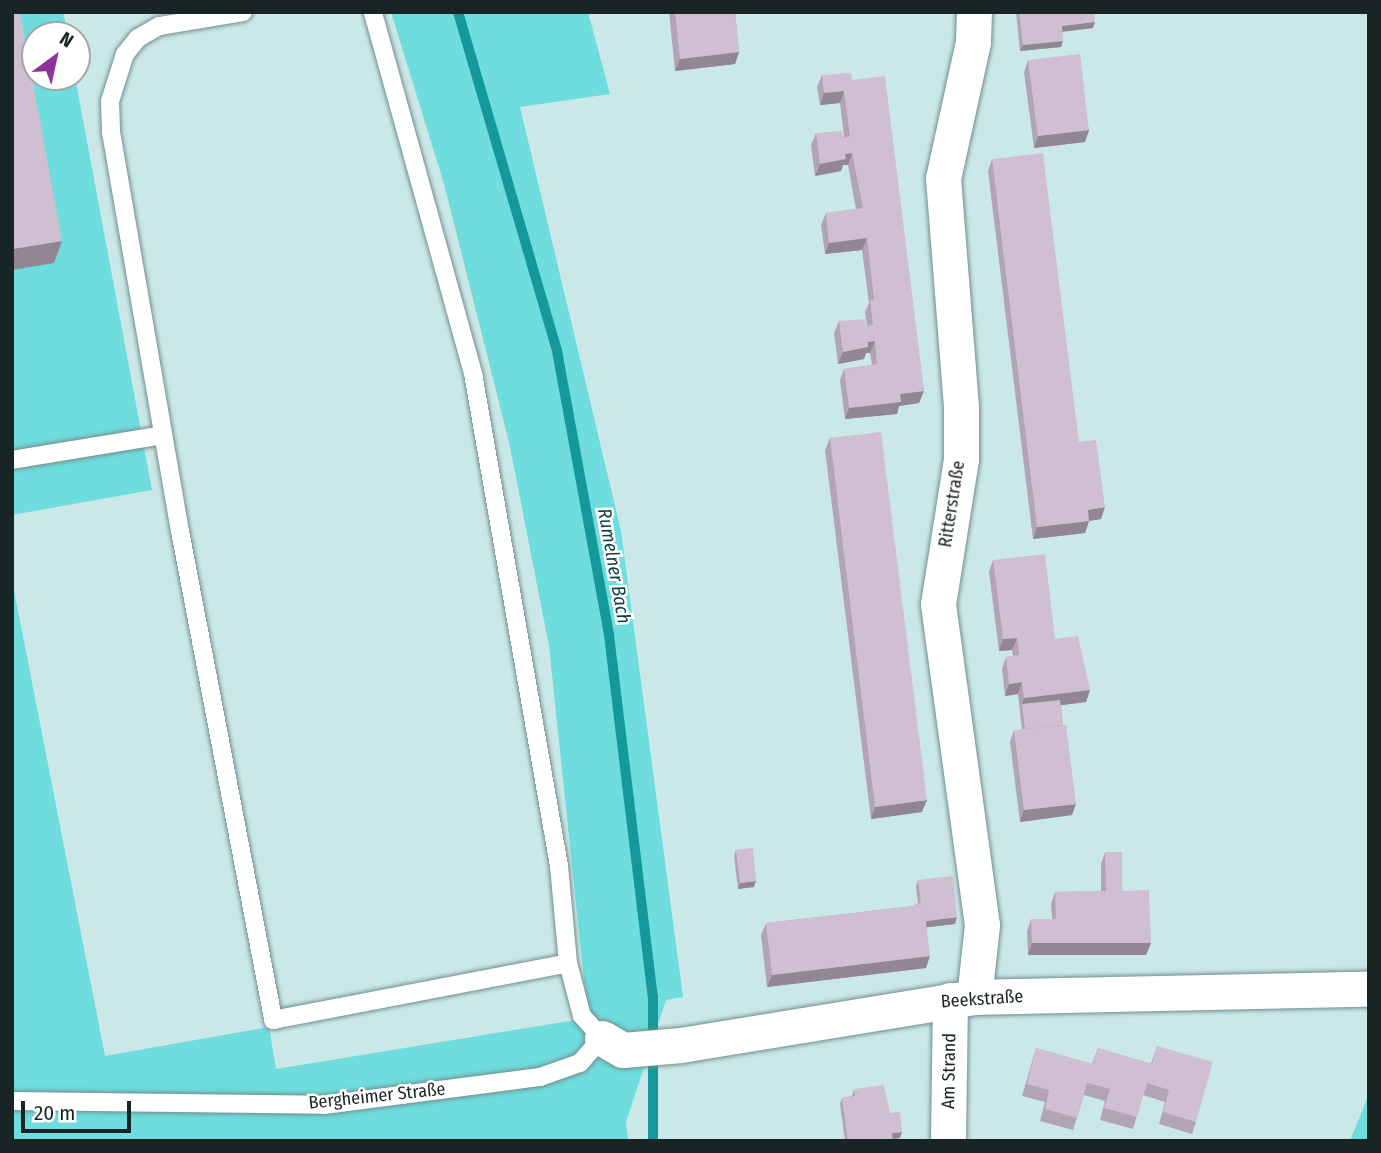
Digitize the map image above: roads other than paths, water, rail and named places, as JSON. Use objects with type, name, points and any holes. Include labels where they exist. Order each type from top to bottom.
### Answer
[{"type":"street","name":"Ritterstraße","points":[[962,998],[982,925],[938,604],[961,460],[961,407],[943,178],[973,43],[974,12]]},
{"type":"street","name":"Beekstraße","points":[[613,1044],[681,1045],[962,998],[1369,989]]},
{"type":"street","name":"Am Strand","points":[[948,1141],[962,998]]},
{"type":"lane","points":[[243,12],[159,26],[138,38],[125,54],[110,101],[111,132],[163,435],[273,1020],[568,962]]},
{"type":"lane","points":[[373,12],[474,377],[559,866],[568,962],[582,1016],[613,1044]]},
{"type":"lane","points":[[12,460],[163,435]]},
{"type":"lane","name":"Bergheimer Straße","points":[[12,1101],[324,1105],[540,1077],[580,1063],[613,1044]]},
{"type":"waterway","name":"Rumelner Bach","points":[[458,12],[557,351],[609,635],[653,997],[653,1141]]}]
